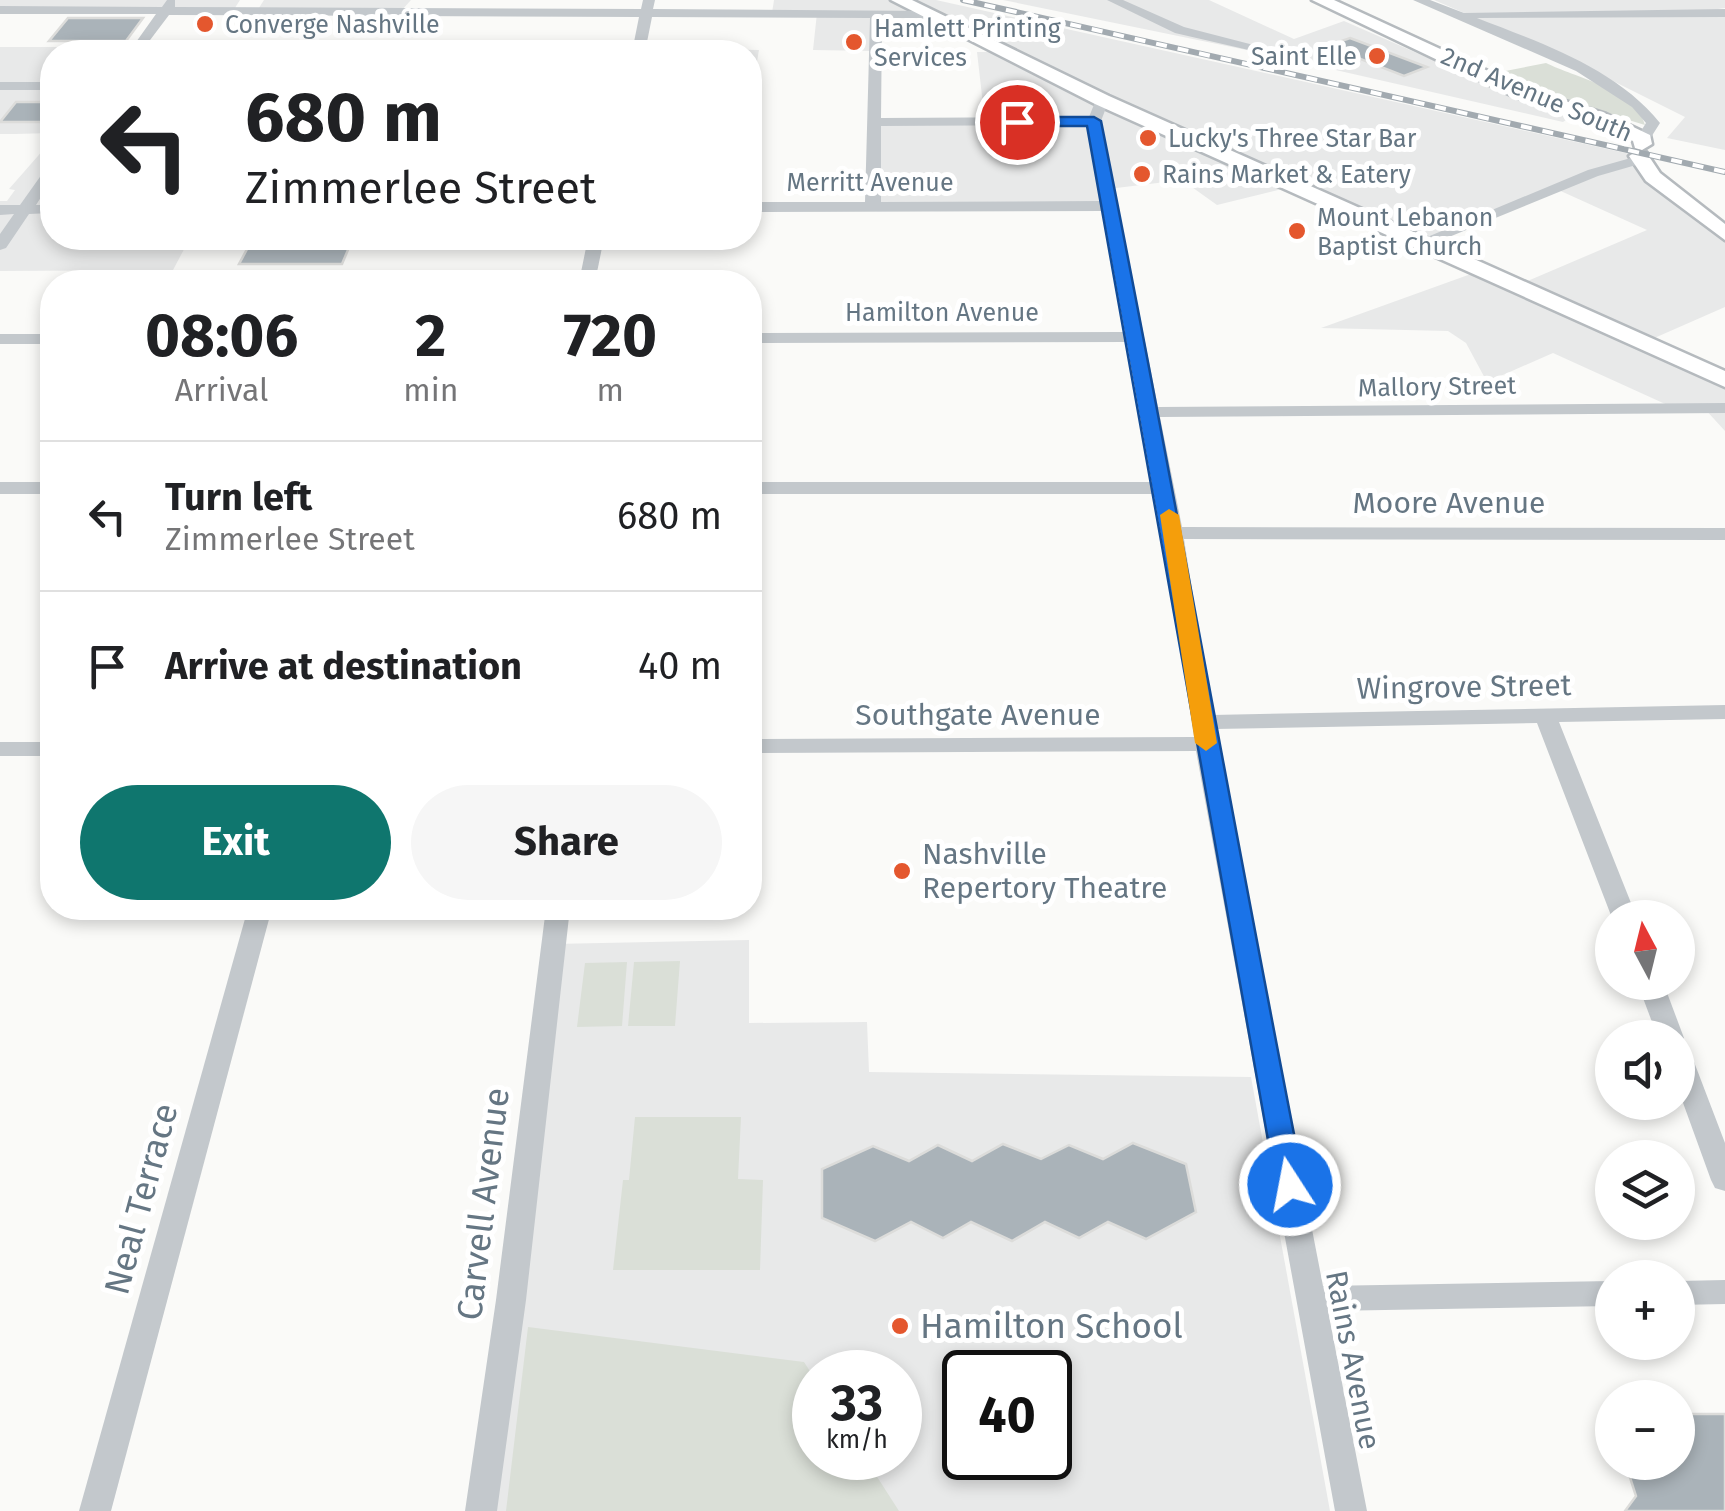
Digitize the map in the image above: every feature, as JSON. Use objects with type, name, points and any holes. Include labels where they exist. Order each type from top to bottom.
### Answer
[{"type":"main road","points":[[899,0],[1098,111],[1422,244],[1725,380]]},
{"type":"main road","name":"2nd Avenue South","points":[[1320,0],[1521,92],[1598,118],[1640,150],[1653,177],[1725,234]]},
{"type":"street","points":[[1113,0],[1180,30],[1266,50]]},
{"type":"street","points":[[1420,0],[1567,62],[1626,95],[1653,123],[1640,150],[1422,244]]},
{"type":"street","points":[[0,10],[169,5],[647,6],[925,14]]},
{"type":"street","points":[[144,40],[169,5]]},
{"type":"street","points":[[640,40],[647,6]]},
{"type":"street","points":[[1456,14],[1725,12]]},
{"type":"street","points":[[873,207],[876,14]]},
{"type":"street","points":[[0,86],[40,86]]},
{"type":"street","points":[[874,122],[1098,111]]},
{"type":"street","name":"Rains Avenue","points":[[1098,111],[1133,337],[1174,533],[1205,733],[1351,1511]]},
{"type":"street","points":[[0,244],[40,187]]},
{"type":"street","name":"Merritt Avenue","points":[[762,208],[1111,206]]},
{"type":"street","points":[[0,210],[40,209]]},
{"type":"street","name":"Hamilton Avenue","points":[[762,338],[1133,337]]},
{"type":"street","points":[[0,339],[40,339]]},
{"type":"street","name":"Mallory Street","points":[[1149,412],[1725,408]]},
{"type":"street","points":[[0,488],[40,488]]},
{"type":"street","points":[[762,488],[1164,488]]},
{"type":"street","name":"Moore Avenue","points":[[1174,533],[1725,534]]},
{"type":"street","name":"Wingrove Street","points":[[1205,733],[1544,715],[1725,712]]},
{"type":"street","points":[[1544,715],[1618,900]]},
{"type":"street","name":"Southgate Avenue","points":[[762,746],[1205,733]]},
{"type":"street","points":[[0,749],[40,748]]},
{"type":"street","name":"Neal Terrace","points":[[94,1511],[257,920]]},
{"type":"street","name":"Carvell Avenue","points":[[481,1511],[557,920]]},
{"type":"street","points":[[1695,1100],[1725,1180]]},
{"type":"street","points":[[1695,1293],[1725,1292]]},
{"type":"street","points":[[1312,1299],[1595,1294]]},
{"type":"shaded area","points":[[0,0],[240,0],[233,11],[0,10]]},
{"type":"shaded area","points":[[264,0],[411,0],[401,11],[257,11]]},
{"type":"shaded area","points":[[774,0],[936,0],[1639,156],[1725,234],[1725,307],[1643,343],[1725,380],[1725,431],[1704,408],[1674,408],[1553,353],[1487,382],[1466,343],[1448,331],[1321,328],[1482,270],[1516,286],[1647,230],[1554,188],[1421,243],[1294,186],[1217,205],[1182,180],[1108,189],[1111,206],[873,207],[874,122],[985,122],[977,52],[998,52],[925,14],[877,14],[873,51],[813,50],[817,13],[772,13]]},
{"type":"shaded area","points":[[1003,0],[1209,0],[1294,39],[1344,21],[1515,96],[1572,116],[1563,122],[1266,54]]},
{"type":"shaded area","points":[[1434,0],[1725,0],[1725,8],[1718,9],[1725,16],[1725,150],[1667,138],[1685,117],[1555,52]]},
{"type":"shaded area","points":[[0,47],[40,47],[40,133],[0,134]]},
{"type":"shaded area","points":[[1546,63],[1617,94],[1630,103],[1645,125],[1523,88],[1495,73]]},
{"type":"shaded area","points":[[40,154],[40,250],[184,250],[173,270],[0,271],[0,201],[7,201],[15,190],[9,189]]},
{"type":"shaded area","points":[[749,940],[749,1023],[867,1022],[869,1072],[1251,1077],[1330,1511],[481,1511],[553,944]]},
{"type":"shaded area","points":[[680,961],[675,1026],[628,1026],[634,962]]},
{"type":"shaded area","points":[[627,962],[622,1026],[577,1027],[585,963]]},
{"type":"shaded area","points":[[635,1117],[741,1117],[738,1179],[763,1180],[760,1270],[613,1270],[623,1180],[629,1180]]},
{"type":"shaded area","points":[[528,1327],[792,1360],[792,1480],[879,1480],[899,1511],[506,1511]]},
{"type":"building","points":[[68,18],[143,18],[127,40],[50,40]]},
{"type":"building","name":"Saint Elle","points":[[1350,38],[1427,67],[1404,76],[1327,46]]},
{"type":"building","points":[[16,102],[40,102],[40,122],[0,122]]},
{"type":"building","points":[[247,250],[348,250],[342,264],[239,264]]},
{"type":"building","points":[[1133,1143],[1186,1164],[1196,1212],[1146,1239],[1108,1222],[1079,1238],[1045,1222],[1012,1241],[971,1222],[943,1238],[911,1222],[875,1241],[822,1218],[822,1169],[873,1146],[909,1161],[938,1145],[972,1161],[1003,1144],[1041,1159],[1069,1145],[1103,1159]]},
{"type":"building","points":[[1695,1414],[1725,1414],[1725,1511],[1625,1511],[1636,1496],[1631,1480],[1695,1480]]},
{"type":"railway","points":[[963,0],[1725,172]]},
{"type":"slow traffic","points":[[1169,515],[1206,743]]},
{"type":"place","name":"Converge Nashville","points":[[205,24]]},
{"type":"place","name":"Hamlett Printing Services","points":[[854,42]]},
{"type":"place","name":"Saint Elle","points":[[1377,56]]},
{"type":"place","name":"Lucky's Three Star Bar","points":[[1148,138]]},
{"type":"place","name":"Rains Market & Eatery","points":[[1142,174]]},
{"type":"place","name":"Mount Lebanon Baptist Church","points":[[1297,231]]},
{"type":"place","name":"Nashville Repertory Theatre","points":[[902,871]]},
{"type":"place","name":"Hamilton School","points":[[900,1326]]},
{"type":"route","points":[[1017,122],[1094,121],[1174,533],[1206,744],[1290,1185]]}]
